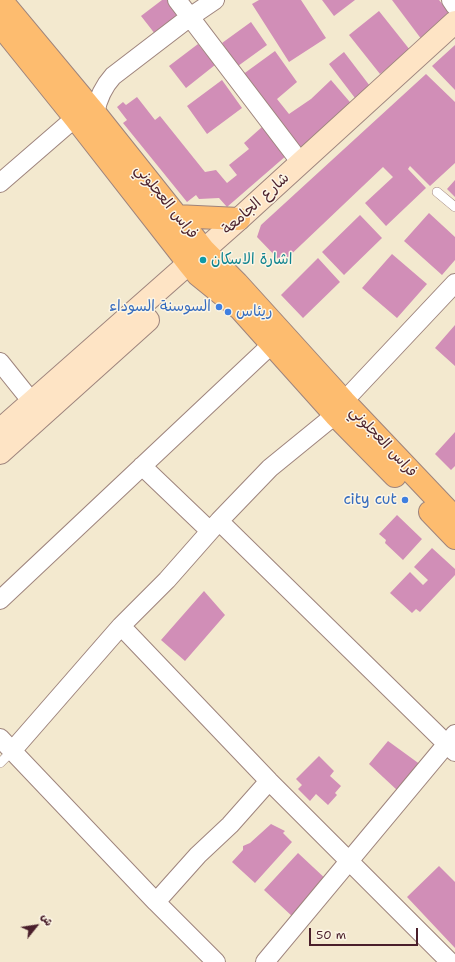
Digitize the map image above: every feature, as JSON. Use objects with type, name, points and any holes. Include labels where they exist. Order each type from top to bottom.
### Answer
[{"type":"main road","name":"فراس العجلوني","points":[[1,0],[85,116],[240,309],[272,344],[455,518]]},
{"type":"main road","name":"شارع الجامعة","points":[[0,453],[201,262],[239,219],[455,22]]},
{"type":"main road","name":"فراس العجلوني","points":[[0,25],[176,216],[201,262],[237,283],[340,408],[455,538]]},
{"type":"main road","points":[[176,216],[239,219]]},
{"type":"main road","name":"شارع الجامعة","points":[[0,430],[201,262]]},
{"type":"street","points":[[177,0],[301,163]]},
{"type":"street","points":[[0,183],[85,116],[97,103],[100,93],[113,76],[190,17],[215,0]]},
{"type":"street","points":[[451,0],[455,6]]},
{"type":"street","points":[[216,962],[4,750],[121,626],[167,580],[215,526],[270,468],[340,408],[454,286]]},
{"type":"street","points":[[0,600],[272,344]]},
{"type":"street","points":[[0,362],[32,402]]},
{"type":"street","points":[[142,466],[215,526],[452,744],[349,860],[265,962]]},
{"type":"street","points":[[121,626],[270,781],[450,962]]},
{"type":"street","points":[[156,902],[198,855],[230,825],[270,781]]},
{"type":"lane","points":[[437,192],[455,207]]},
{"type":"building","points":[[162,0],[167,0],[183,21],[159,39],[141,16]]},
{"type":"building","points":[[259,0],[301,0],[326,38],[289,62],[252,4]]},
{"type":"building","points":[[322,0],[355,0],[334,16]]},
{"type":"building","points":[[392,0],[439,0],[453,17],[422,40]]},
{"type":"building","points":[[379,11],[410,50],[380,74],[349,35]]},
{"type":"building","points":[[251,22],[267,45],[238,66],[222,43]]},
{"type":"building","points":[[198,44],[215,65],[186,88],[169,66]]},
{"type":"building","points":[[455,45],[455,90],[432,66]]},
{"type":"building","points":[[275,51],[297,82],[277,99],[289,114],[311,99],[331,80],[355,108],[302,158],[242,75]]},
{"type":"building","points":[[344,52],[373,90],[358,102],[329,64]]},
{"type":"building","points":[[426,74],[455,102],[455,163],[430,186],[410,166],[408,169],[426,188],[386,226],[365,203],[393,177],[383,167],[282,263],[257,237],[261,225]]},
{"type":"building","points":[[222,80],[242,108],[207,134],[187,106]]},
{"type":"building","points":[[137,97],[155,120],[160,116],[205,172],[216,170],[227,183],[237,175],[229,165],[249,149],[244,143],[262,127],[287,155],[227,207],[219,198],[199,199],[196,195],[187,202],[123,123],[127,120],[117,107],[123,102],[126,105]]},
{"type":"building","points":[[455,180],[455,197],[447,189]]},
{"type":"building","points":[[429,213],[455,237],[455,260],[442,275],[404,241]]},
{"type":"building","points":[[360,215],[382,238],[344,275],[322,252]]},
{"type":"building","points":[[392,254],[427,284],[397,318],[362,288]]},
{"type":"building","points":[[318,258],[340,282],[303,318],[281,295]]},
{"type":"building","points":[[455,325],[455,366],[435,348]]},
{"type":"building","points":[[455,432],[455,466],[451,470],[435,454]]},
{"type":"building","points":[[397,515],[422,539],[403,560],[385,543],[386,540],[379,534]]},
{"type":"building","points":[[432,548],[455,569],[455,575],[420,612],[416,609],[412,613],[390,593],[410,572],[423,585],[428,580],[414,567]]},
{"type":"building","points":[[204,591],[225,615],[185,661],[161,640]]},
{"type":"building","points":[[388,741],[421,765],[398,791],[369,764]]},
{"type":"building","points":[[319,756],[334,771],[330,776],[341,786],[335,793],[337,795],[328,805],[316,794],[310,801],[298,789],[302,785],[296,779]]},
{"type":"building","points":[[271,824],[285,831],[283,833],[292,842],[255,883],[232,862],[243,850],[243,846],[250,843]]},
{"type":"building","points":[[298,853],[328,881],[294,918],[264,890]]},
{"type":"building","points":[[439,866],[455,882],[455,948],[407,897]]},
{"type":"place","name":"اشارة الاسكان","points":[[203,260]]},
{"type":"place","name":"السوسنة السوداء","points":[[219,307]]},
{"type":"place","name":"ريئاس","points":[[228,312]]},
{"type":"place","name":"city cut","points":[[405,500]]}]
